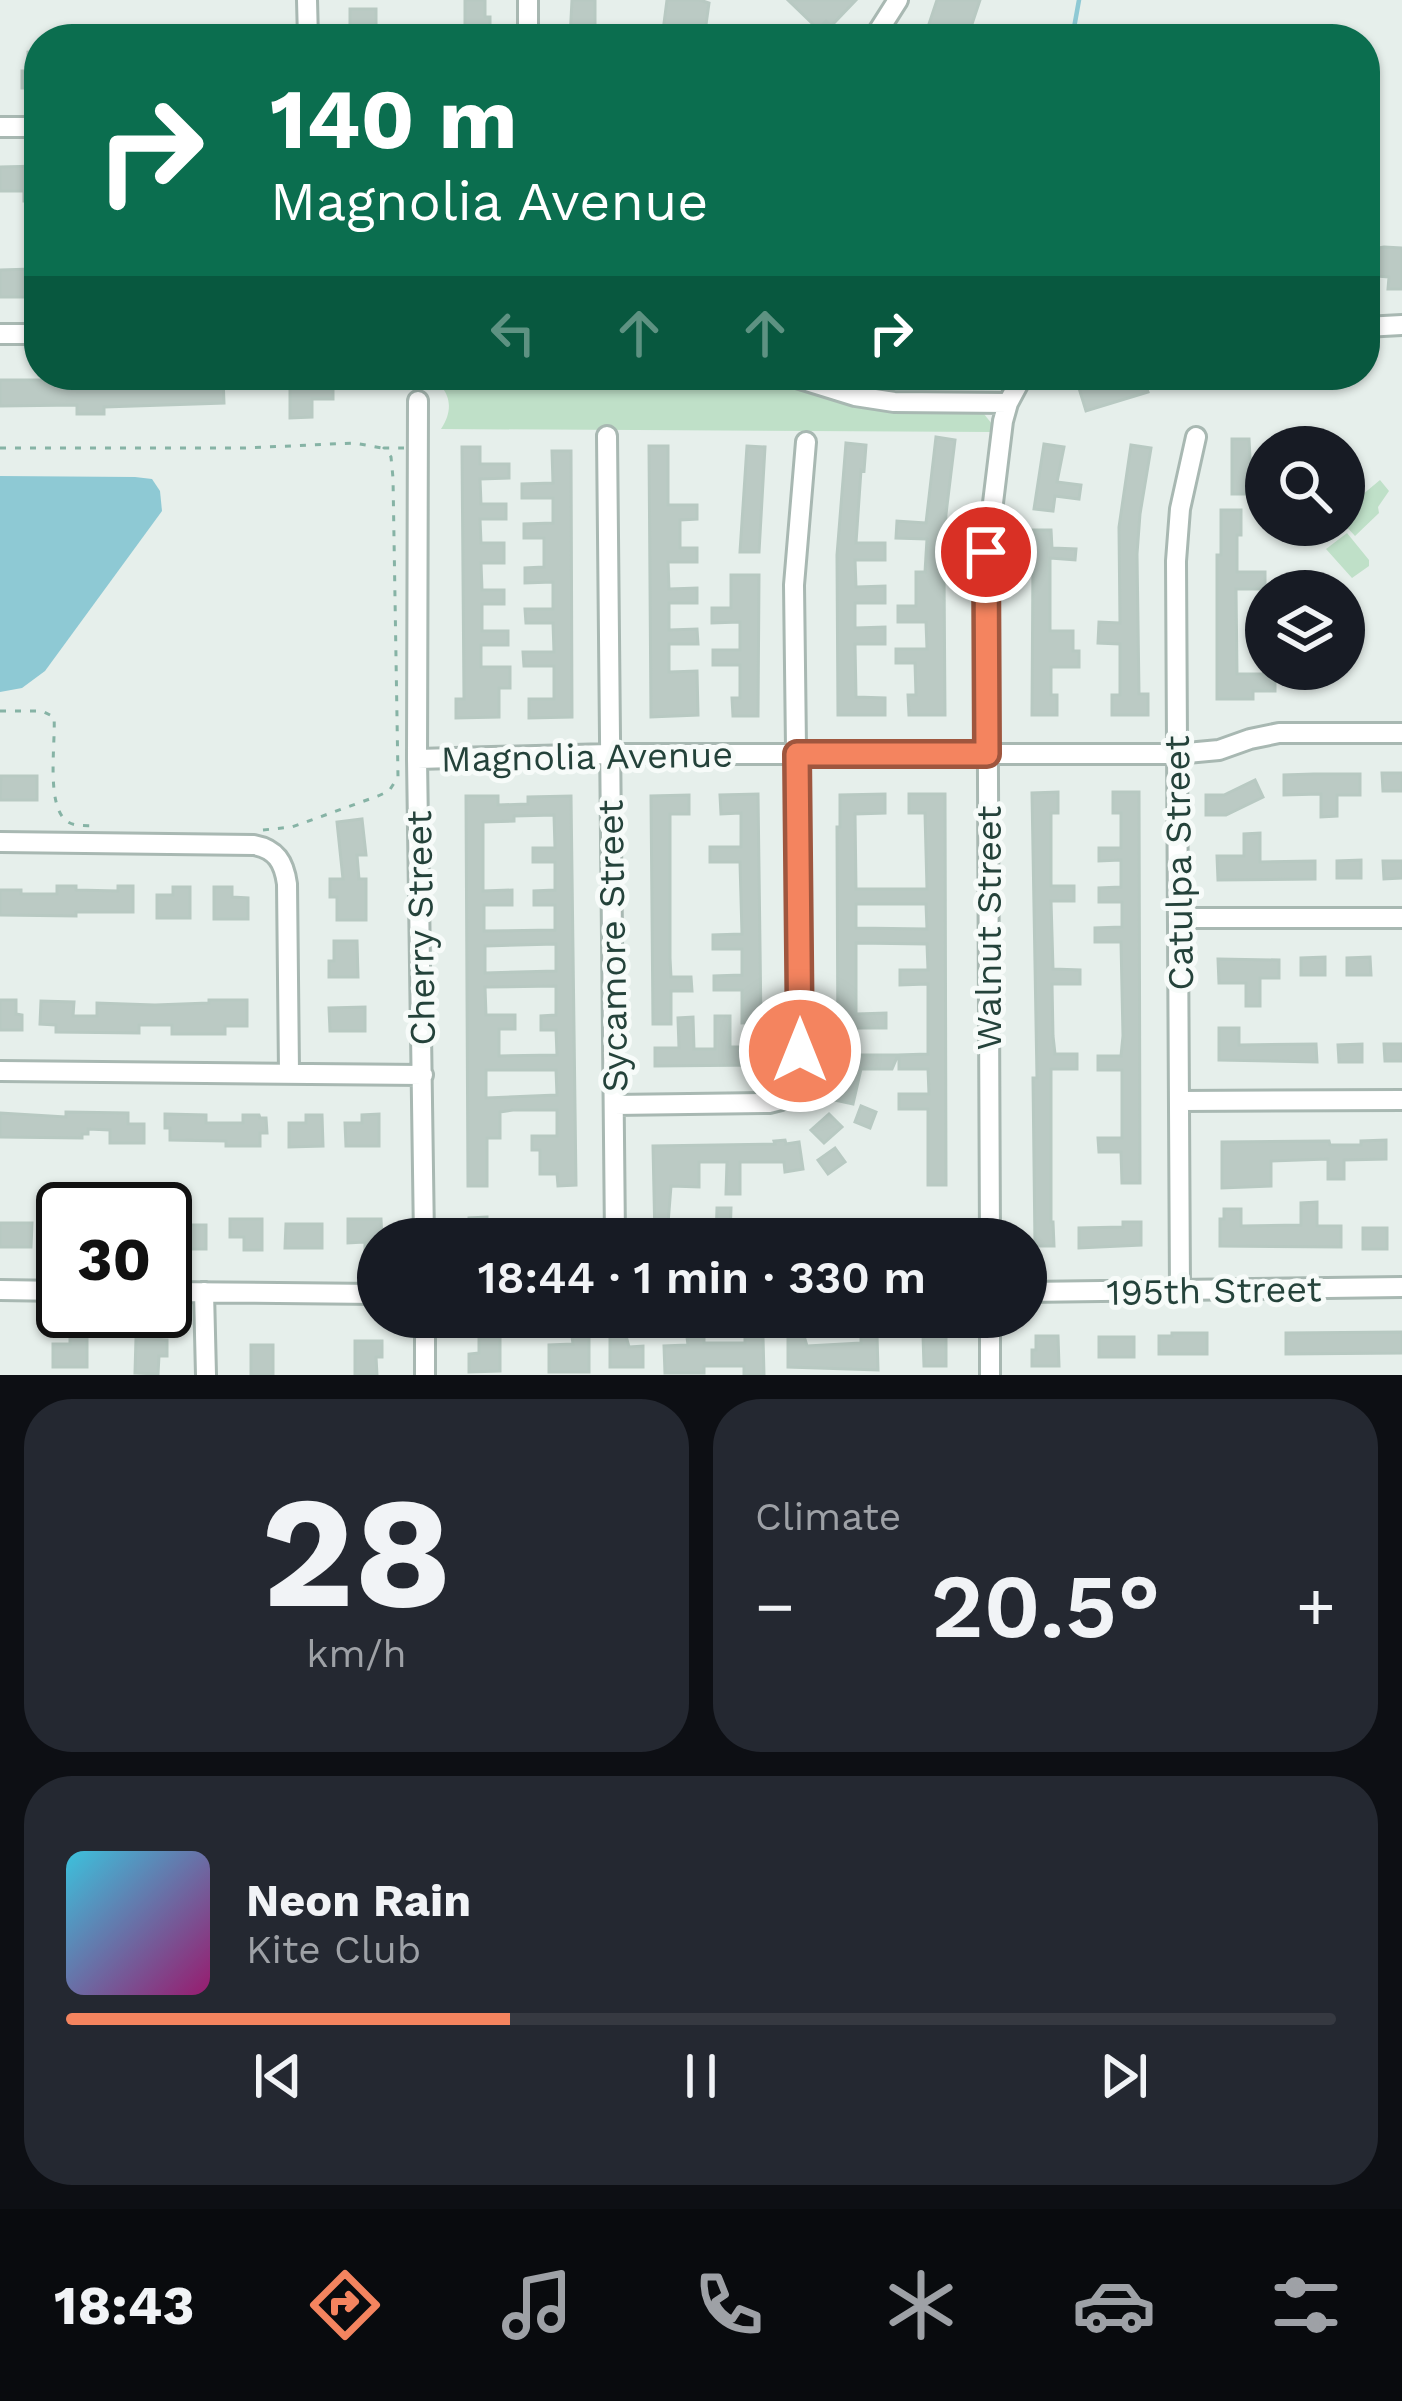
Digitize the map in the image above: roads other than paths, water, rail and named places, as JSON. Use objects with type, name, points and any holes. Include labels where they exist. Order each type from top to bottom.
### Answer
[{"type":"street","points":[[836,390],[894,402],[1008,403]]},
{"type":"street","name":"Walnut Street","points":[[990,1218],[986,552],[996,466],[1008,403],[1015,390]]},
{"type":"street","name":"Cherry Street","points":[[418,401],[424,1218]]},
{"type":"street","name":"Sycamore Street","points":[[607,436],[615,1218]]},
{"type":"street","name":"Catulpa Street","points":[[1180,1290],[1177,533],[1196,437]]},
{"type":"street","points":[[614,1106],[769,1103],[797,1087],[794,585],[806,442]]},
{"type":"street","name":"Magnolia Avenue","points":[[417,759],[609,754],[1176,754],[1219,750],[1280,734],[1402,733]]},
{"type":"street","points":[[0,842],[254,845],[272,851],[284,866],[287,884],[289,1072]]},
{"type":"street","points":[[1180,917],[1402,918]]},
{"type":"street","points":[[0,1071],[422,1075]]},
{"type":"street","points":[[1180,1101],[1402,1100]]},
{"type":"street","name":"195th Street","points":[[1047,1292],[1402,1287]]},
{"type":"street","points":[[0,1291],[36,1291]]},
{"type":"street","points":[[192,1292],[357,1294]]},
{"type":"street","points":[[204,1292],[206,1375]]},
{"type":"street","points":[[424,1338],[425,1375]]},
{"type":"street","points":[[990,1338],[990,1375]]},
{"type":"water","points":[[0,476],[152,479],[160,491],[162,511],[45,671],[22,688],[0,692]]},
{"type":"waterway","points":[[1075,24],[1079,0]]}]
